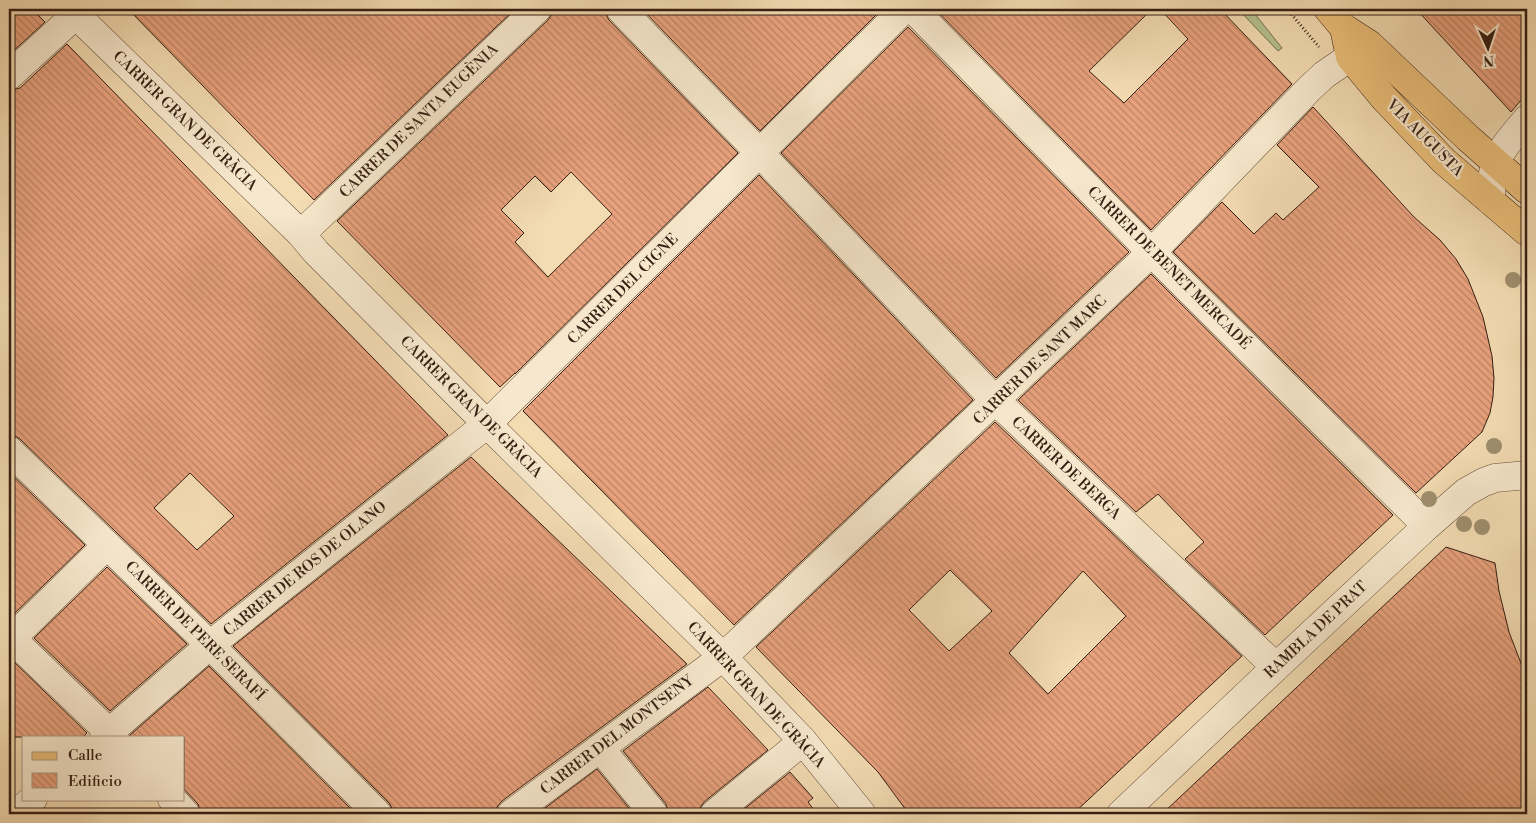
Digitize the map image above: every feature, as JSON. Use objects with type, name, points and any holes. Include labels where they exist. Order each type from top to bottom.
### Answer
[{"type":"main road","name":"VIA AUGUSTA","points":[[1336,18],[1350,57],[1384,98],[1444,161],[1527,232]]},
{"type":"main road","name":"VIA AUGUSTA","points":[[1336,18],[1369,44],[1468,138],[1527,190]]},
{"type":"street","name":"CARRER DE SANTA EUGÈNIA","points":[[301,234],[537,9]]},
{"type":"street","name":"CARRER DE BERGA","points":[[620,9],[760,153],[996,402],[1276,667]]},
{"type":"street","name":"CARRER DEL CIGNE","points":[[487,424],[904,9]]},
{"type":"street","name":"CARRER DE BENET MERCADÉ","points":[[913,9],[1152,252],[1427,526]]},
{"type":"street","name":"CARRER GRAN DE GRÀCIA","points":[[76,11],[301,234],[316,252],[487,424],[723,657],[803,741],[862,814]]},
{"type":"street","points":[[9,76],[76,11]]},
{"type":"street","name":"CARRER DE SANT MARC","points":[[723,657],[996,402],[1152,252],[1309,89],[1324,75],[1350,57]]},
{"type":"street","points":[[1491,201],[1491,184],[1495,162],[1508,141],[1527,119]]},
{"type":"street","name":"CARRER DE ROS DE OLANO","points":[[109,735],[210,645],[487,424]]},
{"type":"street","name":"CARRER DE PERE SERAFÍ","points":[[9,450],[210,645],[378,814]]},
{"type":"street","name":"RAMBLA DE PRAT","points":[[1121,814],[1427,526],[1472,487],[1495,478],[1527,475]]},
{"type":"street","points":[[107,545],[10,638],[109,735]]},
{"type":"street","name":"CARRER DEL MONTSENY","points":[[511,814],[723,657]]},
{"type":"street","points":[[714,814],[803,741]]},
{"type":"street","points":[[600,748],[654,814]]},
{"type":"street","points":[[16,814],[32,800]]},
{"type":"street","points":[[173,800],[186,814]]},
{"type":"green space","points":[[1238,9],[1251,9],[1282,48],[1278,51]]},
{"type":"building","points":[[9,9],[32,9],[45,22],[9,55]]},
{"type":"building","points":[[128,9],[515,9],[314,200]]},
{"type":"building","points":[[552,9],[605,9],[609,20],[738,153],[500,387],[337,221],[548,20],[552,14]],"holes":[[[571,172],[612,214],[548,277],[515,242],[524,233],[501,210],[535,176],[551,192]]]},
{"type":"building","points":[[642,9],[882,9],[760,131]]},
{"type":"building","points":[[935,9],[1152,9],[1089,71],[1124,103],[1188,39],[1160,9],[1220,9],[1292,84],[1151,230]]},
{"type":"building","points":[[1416,9],[1527,9],[1527,93],[1511,112]]},
{"type":"building","points":[[908,27],[1129,252],[996,378],[781,153]]},
{"type":"building","points":[[67,44],[448,435],[211,624],[20,439],[9,435],[9,91],[20,88]],"holes":[[[190,473],[234,516],[197,550],[154,508]]]},
{"type":"building","points":[[1313,107],[1414,217],[1440,240],[1456,259],[1468,279],[1483,317],[1492,356],[1494,378],[1490,413],[1482,432],[1416,493],[1173,252],[1222,202],[1254,234],[1276,213],[1283,220],[1319,187],[1277,145]]},
{"type":"building","points":[[759,175],[973,400],[734,625],[523,411]]},
{"type":"building","points":[[1151,274],[1393,515],[1265,635],[1185,559],[1204,542],[1158,494],[1136,512],[1018,400]]},
{"type":"building","points":[[995,422],[1242,656],[1073,814],[909,814],[878,772],[756,647]],"holes":[[[950,570],[992,611],[949,651],[909,610]],[[1083,571],[1126,616],[1048,694],[1009,653]]]},
{"type":"building","points":[[471,457],[687,664],[502,801],[497,807],[496,814],[393,814],[389,803],[233,646]]},
{"type":"building","points":[[9,472],[85,545],[13,615],[9,611]]},
{"type":"building","points":[[1446,547],[1495,563],[1499,591],[1509,632],[1527,679],[1527,814],[1162,814]]},
{"type":"building","points":[[107,567],[187,644],[110,711],[34,638]]},
{"type":"building","points":[[9,657],[87,733],[84,736],[9,737]]},
{"type":"building","points":[[209,666],[356,814],[201,814],[198,804],[185,790],[185,736],[130,735]]},
{"type":"building","points":[[708,687],[768,750],[704,802],[699,814],[669,814],[666,804],[623,751]]},
{"type":"building","points":[[597,769],[634,814],[537,814]]},
{"type":"building","points":[[790,772],[813,798],[808,802],[817,814],[738,814]]}]
